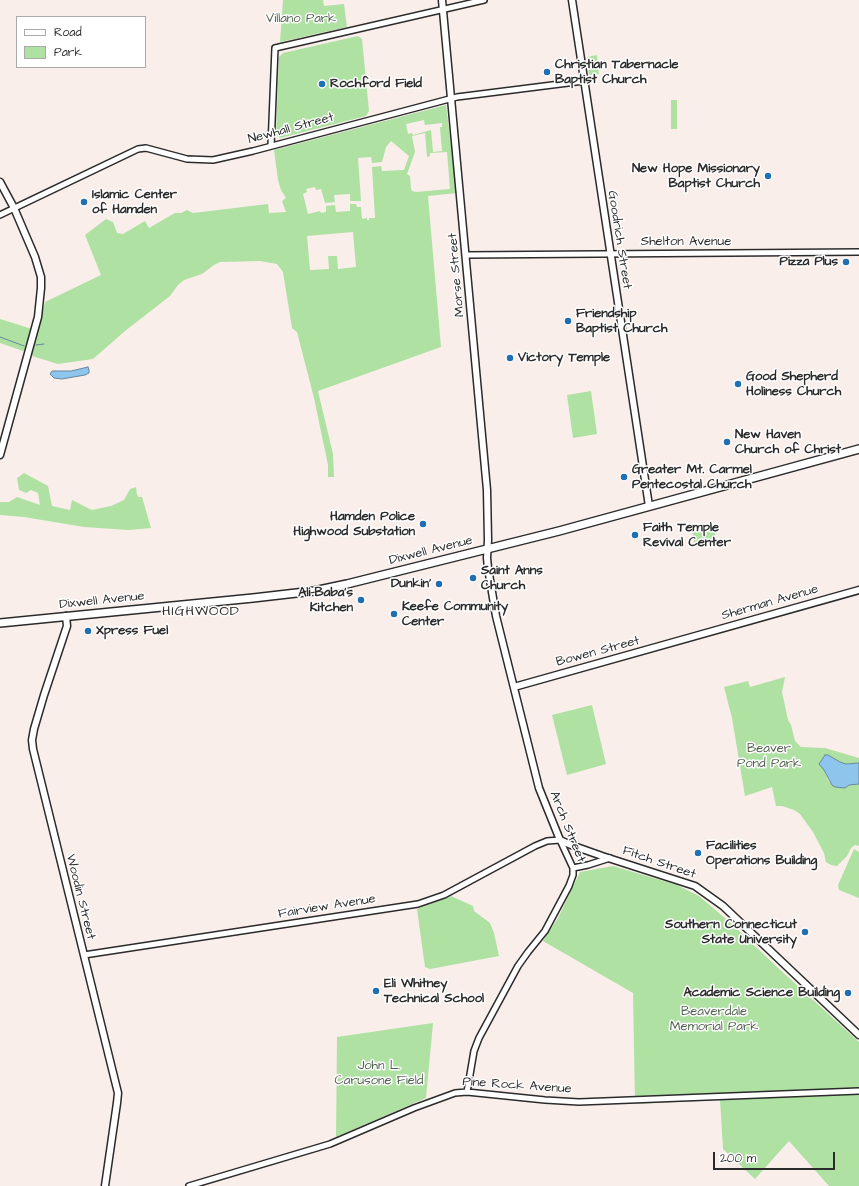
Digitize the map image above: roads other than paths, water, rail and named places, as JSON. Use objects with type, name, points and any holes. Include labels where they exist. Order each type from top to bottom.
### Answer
[{"type":"main road","name":"Morse Street","points":[[442,0],[487,490],[487,549]]},
{"type":"main road","name":"Goodrich Street","points":[[572,0],[649,506]]},
{"type":"main road","points":[[0,182],[14,208],[39,266],[41,277],[41,299],[38,317],[0,455]]},
{"type":"main road","name":"Dixwell Avenue","points":[[0,623],[314,591],[487,549],[859,449]]},
{"type":"main road","name":"Arch Street","points":[[487,549],[492,597],[539,788],[560,840]]},
{"type":"main road","name":"Sherman Avenue","points":[[688,638],[859,590]]},
{"type":"main road","name":"Woodin Street","points":[[66,616],[67,626],[34,729],[32,749],[118,1093],[105,1186]]},
{"type":"main road","name":"Bowen Street","points":[[514,687],[688,638]]},
{"type":"main road","name":"Fitch Street","points":[[560,840],[695,886],[723,906],[859,1035]]},
{"type":"street","points":[[271,146],[275,48],[484,0]]},
{"type":"street","name":"Newhall Street","points":[[0,216],[138,149],[146,148],[187,159],[204,160],[232,156],[451,99],[584,81]]},
{"type":"street","name":"Shelton Avenue","points":[[466,254],[859,252]]},
{"type":"street","name":"Fairview Avenue","points":[[84,955],[418,904],[444,895],[535,846],[547,841],[560,840]]},
{"type":"street","name":"Arch Street","points":[[467,1092],[474,1051],[479,1038],[518,966],[554,917],[569,886],[573,875],[573,868],[560,840]]},
{"type":"street","name":"Fitch Street","points":[[573,868],[610,858]]},
{"type":"street","name":"Pine Rock Avenue","points":[[188,1186],[330,1144],[454,1093],[467,1092],[578,1102],[859,1091]]},
{"type":"water","points":[[88,367],[89,373],[85,375],[62,379],[54,378],[50,374],[52,371],[71,371]]},
{"type":"water","points":[[825,755],[846,764],[859,763],[859,784],[849,785],[845,788],[835,787],[832,785],[819,764]]},
{"type":"waterway","points":[[0,337],[24,346]]},
{"type":"waterway","points":[[36,345],[44,344]]},
{"type":"place","name":"Christian Tabernacle Baptist Church","points":[[547,72]]},
{"type":"place","name":"Rochford Field","points":[[322,84]]},
{"type":"place","name":"New Hope Missionary Baptist Church","points":[[768,176]]},
{"type":"place","name":"Islamic Center of Hamden","points":[[84,202]]},
{"type":"place","name":"Pizza Plus","points":[[846,262]]},
{"type":"place","name":"Friendship Baptist Church","points":[[568,321]]},
{"type":"place","name":"Victory Temple","points":[[510,358]]},
{"type":"place","name":"Good Shepherd Holiness Church","points":[[738,384]]},
{"type":"place","name":"New Haven Church of Christ","points":[[727,442]]},
{"type":"place","name":"Greater Mt. Carmel Pentecostal Church","points":[[624,477]]},
{"type":"place","name":"Hamden Police Highwood Substation","points":[[423,524]]},
{"type":"place","name":"Faith Temple Revival Center","points":[[635,535]]},
{"type":"place","name":"Saint Anns Church","points":[[473,578]]},
{"type":"place","name":"Dunkin'","points":[[439,584]]},
{"type":"place","name":"Ali-Baba’s Kitchen","points":[[361,600]]},
{"type":"place","name":"Keefe Community Center","points":[[394,614]]},
{"type":"place","name":"Xpress Fuel","points":[[88,631]]},
{"type":"place","name":"Facilities Operations Building","points":[[698,853]]},
{"type":"place","name":"Southern Connecticut State University","points":[[805,932]]},
{"type":"place","name":"Eli Whitney Technical School","points":[[376,991]]},
{"type":"place","name":"Academic Science Building","points":[[848,993]]},
{"type":"district","name":"HIGHWOOD","points":[[201,612]]},
{"type":"park label","name":"Villano Park","points":[[301,19]]},
{"type":"park label","name":"Beaver Pond Park","points":[[769,756]]},
{"type":"park label","name":"Beaverdale Memorial Park","points":[[714,1020]]},
{"type":"park label","name":"John L. Carusone Field","points":[[379,1074]]}]
